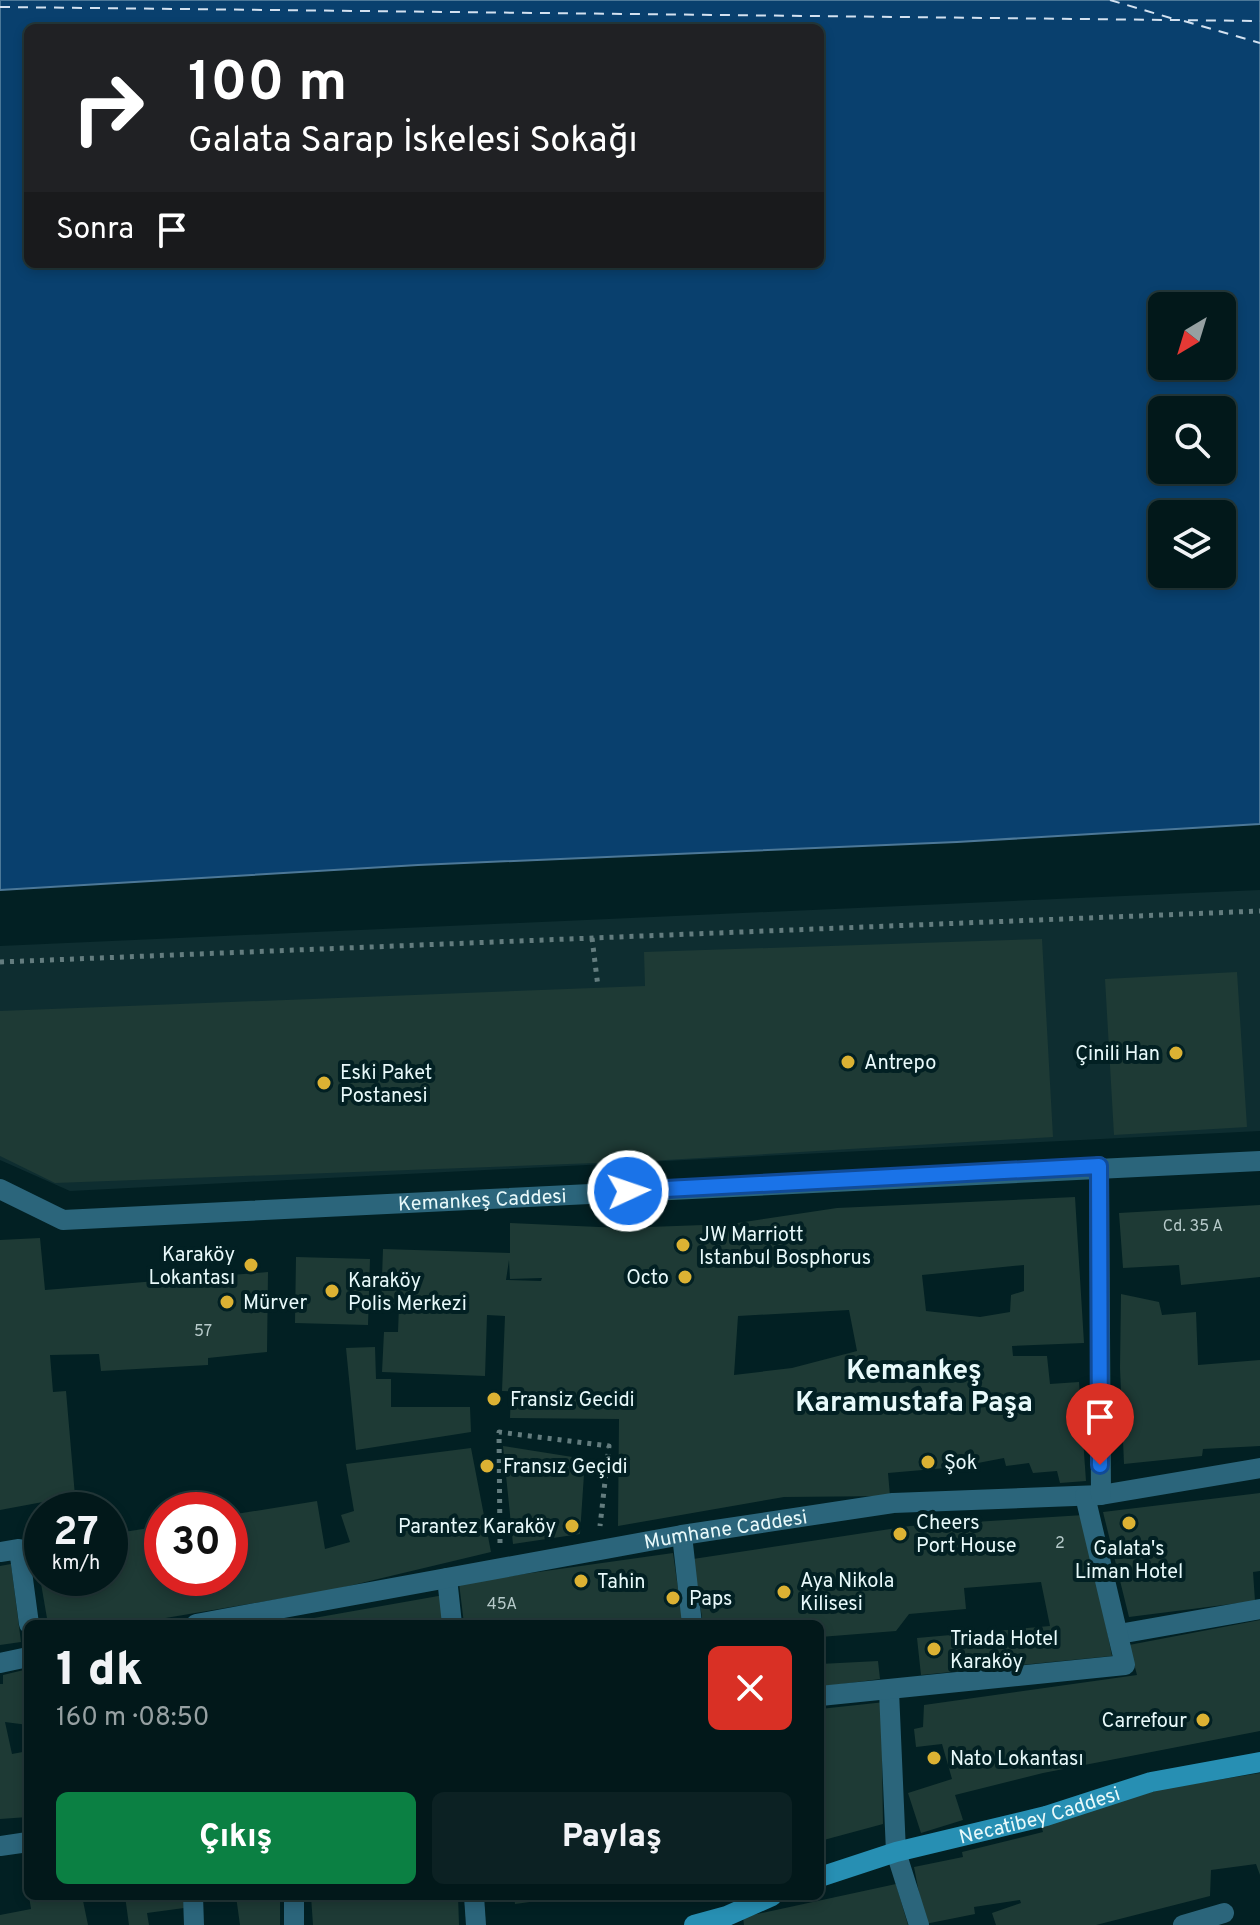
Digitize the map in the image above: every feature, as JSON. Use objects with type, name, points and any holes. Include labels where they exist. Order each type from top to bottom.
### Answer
[{"type":"main road","name":"Necatibey Caddesi","points":[[824,1876],[896,1852],[1046,1816],[1151,1782],[1260,1762]]},
{"type":"main road","points":[[694,1925],[728,1920],[765,1900]]},
{"type":"street","name":"Kemankeş Caddesi","points":[[0,1189],[63,1220],[1099,1166],[1260,1161]]},
{"type":"street","points":[[824,1696],[1125,1665],[1093,1495],[1099,1166]]},
{"type":"street","name":"Mumhane Caddesi","points":[[236,1620],[287,1615],[447,1578],[597,1550],[893,1503],[1093,1495],[1260,1468]]},
{"type":"street","points":[[682,1535],[692,1620]]},
{"type":"street","points":[[0,1552],[19,1549],[28,1620]]},
{"type":"street","points":[[447,1578],[452,1620]]},
{"type":"street","points":[[1119,1634],[1260,1609]]},
{"type":"street","points":[[0,1663],[24,1658]]},
{"type":"street","points":[[889,1691],[896,1852],[919,1925]]},
{"type":"street","points":[[0,1846],[24,1843]]},
{"type":"street","points":[[193,1900],[194,1925]]},
{"type":"street","points":[[294,1900],[294,1925]]},
{"type":"street","points":[[474,1900],[476,1925]]},
{"type":"street","points":[[1183,1925],[1224,1913]]},
{"type":"path","points":[[0,962],[1260,911]]},
{"type":"path","points":[[592,938],[598,987]]},
{"type":"path","points":[[500,1568],[499,1432],[609,1446],[597,1550]]},
{"type":"shaded area","points":[[1260,890],[1260,1131],[70,1191],[0,1160],[0,946]]},
{"type":"water","points":[[0,0],[1260,0],[1260,824],[957,842],[418,865],[0,890]]},
{"type":"building","points":[[1042,939],[1053,1137],[649,1161],[55,1183],[0,1156],[0,1011],[645,986],[644,952]]},
{"type":"building","name":"Çinili Han","points":[[1237,972],[1247,1127],[1114,1135],[1105,979]]},
{"type":"building","points":[[1075,1197],[1084,1343],[1012,1346],[1013,1356],[1047,1356],[1050,1384],[1079,1382],[1086,1481],[1060,1483],[1057,1471],[1033,1473],[1029,1463],[1006,1466],[1004,1458],[957,1467],[888,1473],[890,1496],[784,1497],[618,1526],[619,1419],[510,1418],[511,1393],[524,1392],[502,1391],[505,1316],[487,1315],[485,1376],[382,1372],[384,1332],[398,1332],[399,1306],[381,1305],[383,1249],[510,1253],[510,1223],[621,1228],[731,1224],[837,1208]],"holes":[[[509,1260],[510,1279],[542,1278],[541,1281],[506,1280]],[[1024,1265],[1024,1291],[1011,1295],[1010,1312],[980,1317],[926,1311],[922,1275]],[[849,1310],[857,1351],[792,1368],[734,1375],[738,1316]]]},
{"type":"building","points":[[1260,1205],[1260,1277],[1181,1285],[1179,1265],[1123,1268],[1119,1213]]},
{"type":"building","points":[[40,1238],[45,1290],[268,1272],[267,1352],[208,1358],[208,1365],[101,1371],[99,1354],[50,1355],[53,1392],[66,1391],[75,1492],[24,1492],[24,1506],[0,1510],[0,1240]]},
{"type":"building","name":"Karaköy Polis Merkezi","points":[[296,1257],[370,1259],[368,1325],[295,1323]]},
{"type":"building","points":[[1121,1294],[1159,1302],[1162,1315],[1196,1312],[1198,1365],[1260,1360],[1260,1446],[1203,1449],[1202,1456],[1124,1464]]},
{"type":"building","points":[[375,1347],[376,1379],[391,1379],[391,1407],[470,1407],[471,1432],[356,1450],[346,1348]]},
{"type":"building","points":[[503,1446],[585,1459],[580,1534],[513,1544]]},
{"type":"building","points":[[471,1448],[491,1552],[332,1590],[154,1620],[47,1620],[43,1596],[128,1596],[128,1531],[144,1529],[144,1596],[248,1596],[248,1512],[317,1501],[325,1549],[350,1542],[341,1515],[354,1511],[346,1464]]},
{"type":"building","points":[[1260,1493],[1260,1571],[1253,1572],[1255,1601],[1129,1617],[1103,1512]]},
{"type":"building","points":[[1084,1515],[1112,1656],[921,1675],[917,1638],[1050,1626],[1041,1582],[964,1588],[966,1609],[909,1614],[896,1631],[824,1637],[824,1620],[702,1620],[693,1559],[910,1526]]},
{"type":"building","points":[[673,1553],[682,1620],[464,1620],[459,1583]]},
{"type":"building","points":[[11,1564],[21,1642],[0,1645],[0,1566]]},
{"type":"building","points":[[444,1595],[447,1620],[303,1620]]},
{"type":"building","points":[[1260,1620],[1260,1731],[1043,1773],[955,1795],[963,1820],[921,1833],[908,1793],[952,1779],[942,1744],[916,1747],[914,1729],[923,1727],[924,1705],[1137,1675],[1129,1645]]},
{"type":"building","points":[[878,1661],[880,1679],[824,1686],[824,1664]]},
{"type":"building","points":[[24,1670],[24,1724],[5,1722],[12,1754],[24,1752],[24,1817],[0,1819],[0,1684],[3,1684],[3,1675]]},
{"type":"building","points":[[885,1702],[890,1728],[882,1761],[883,1824],[824,1840],[824,1709]]},
{"type":"building","points":[[1260,1773],[1260,1875],[1256,1864],[1211,1870],[1210,1896],[1096,1925],[996,1925],[992,1913],[1021,1903],[1020,1900],[974,1907],[975,1914],[925,1924],[914,1867],[963,1857],[962,1852],[1043,1832],[1041,1825],[1161,1789]]},
{"type":"building","points":[[896,1884],[908,1925],[744,1925],[743,1917]]},
{"type":"building","points":[[30,1900],[83,1900],[88,1925],[0,1925],[0,1915],[31,1909]]},
{"type":"building","points":[[126,1900],[183,1900],[184,1908],[147,1913],[149,1925],[129,1925]]},
{"type":"building","points":[[237,1900],[280,1900],[280,1925],[240,1925]]},
{"type":"building","points":[[311,1900],[458,1900],[459,1925],[313,1925]]},
{"type":"building","points":[[514,1900],[544,1900],[515,1904]]},
{"type":"ferry route","points":[[1110,0],[1174,19]]},
{"type":"ferry route","points":[[0,7],[1260,21]]},
{"type":"ferry route","points":[[1184,21],[1260,43]]},
{"type":"place","name":"Çinili Han","points":[[1176,1053]]},
{"type":"place","name":"Antrepo","points":[[848,1062]]},
{"type":"place","name":"Eski Paket Postanesi","points":[[324,1083]]},
{"type":"place","name":"JW Marriott Istanbul Bosphorus","points":[[683,1245]]},
{"type":"place","name":"Karaköy Lokantası","points":[[251,1265]]},
{"type":"place","name":"Octo","points":[[685,1277]]},
{"type":"place","name":"Karaköy Polis Merkezi","points":[[332,1291]]},
{"type":"place","name":"Mürver","points":[[227,1302]]},
{"type":"place","name":"Fransiz Gecidi","points":[[494,1399]]},
{"type":"place","name":"Şok","points":[[928,1462]]},
{"type":"place","name":"Fransız Geçidi","points":[[487,1466]]},
{"type":"place","name":"Galata's Liman Hotel","points":[[1129,1523]]},
{"type":"place","name":"Parantez Karaköy","points":[[572,1526]]},
{"type":"place","name":"Cheers Port House","points":[[900,1534]]},
{"type":"place","name":"Tahin","points":[[581,1581]]},
{"type":"place","name":"Aya Nikola Kilisesi","points":[[784,1592]]},
{"type":"place","name":"Paps","points":[[673,1598]]},
{"type":"place","name":"Triada Hotel Karaköy","points":[[934,1649]]},
{"type":"place","name":"Carrefour","points":[[1203,1720]]},
{"type":"place","name":"Nato Lokantası","points":[[934,1758]]},
{"type":"district","name":"Kemankeş Karamustafa Paşa","points":[[914,1385]]},
{"type":"route","points":[[628,1191],[1099,1166],[1100,1465]]}]
